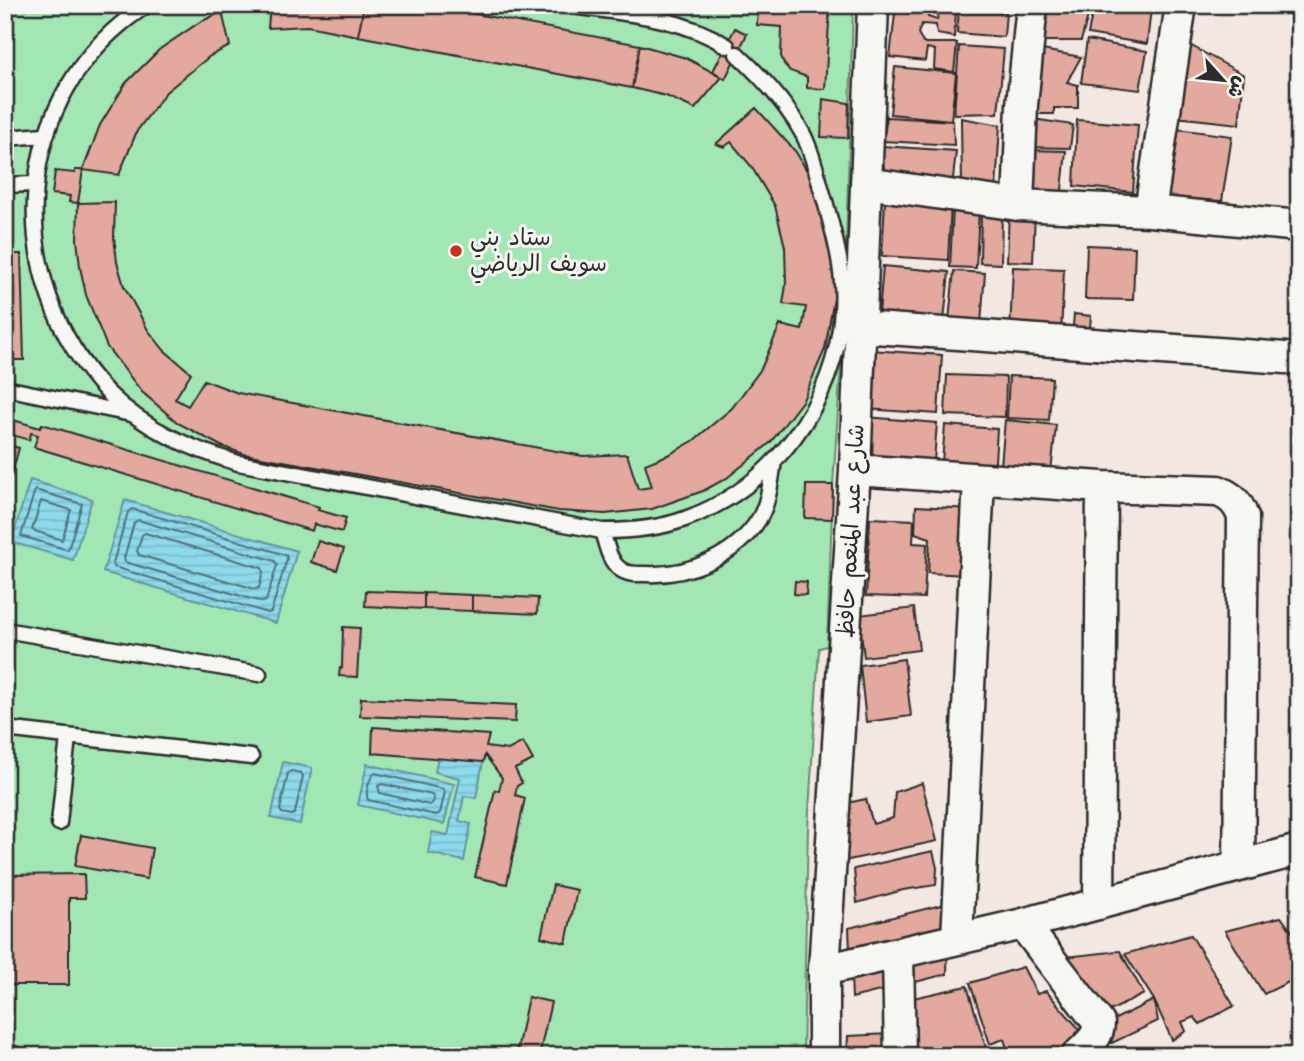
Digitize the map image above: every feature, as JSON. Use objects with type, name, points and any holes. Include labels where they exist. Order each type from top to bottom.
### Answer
[{"type":"street","name":"شارع عبد المنعم حافظ","points":[[824,1056],[824,970],[855,470],[873,5]]},
{"type":"street","points":[[1018,205],[1022,105],[1032,5]]},
{"type":"street","points":[[1150,211],[1181,5]]},
{"type":"street","points":[[866,183],[1018,205],[1150,211],[1299,226]]},
{"type":"street","points":[[861,327],[1299,359]]},
{"type":"street","points":[[855,470],[1102,487],[1218,491],[1230,496],[1239,506],[1243,517],[1239,866]]},
{"type":"street","points":[[957,939],[979,479]]},
{"type":"street","points":[[1099,904],[1102,487]]},
{"type":"street","points":[[824,970],[1023,925],[1299,850]]},
{"type":"street","points":[[1023,925],[1099,1023],[1095,1038],[1077,1056]]},
{"type":"street","points":[[898,953],[900,1056]]},
{"type":"lane","points":[[147,5],[122,24],[84,63],[62,98],[45,135],[34,184],[34,242],[39,271],[51,308],[73,351],[110,395],[133,414],[183,444],[238,463],[602,531],[657,527],[696,515],[732,497],[774,461],[808,417],[831,366],[838,339],[842,283],[834,228],[817,168],[804,137],[775,92],[732,50],[709,34],[670,21],[565,5]]},
{"type":"lane","points":[[5,138],[45,135]]},
{"type":"lane","points":[[5,185],[34,184]]},
{"type":"lane","points":[[5,388],[133,414]]},
{"type":"lane","points":[[602,531],[613,563],[624,572],[658,575],[684,571],[708,562],[737,544],[760,518],[771,483],[774,461]]},
{"type":"lane","points":[[5,630],[259,674]]},
{"type":"lane","points":[[5,729],[251,757]]},
{"type":"lane","points":[[59,823],[68,737]]},
{"type":"green space","points":[[5,5],[853,5],[844,321],[833,485],[827,646],[819,648],[808,828],[803,1056],[5,1056]]},
{"type":"water","points":[[30,480],[92,499],[73,560],[11,542]]},
{"type":"water","points":[[125,500],[297,551],[276,623],[103,572]]},
{"type":"water","points":[[438,757],[483,762],[476,798],[464,796],[459,821],[471,824],[464,861],[428,853],[432,832],[448,835],[460,778],[435,772]]},
{"type":"water","points":[[283,762],[312,768],[300,824],[271,818]]},
{"type":"water","points":[[367,764],[454,784],[444,824],[358,805]]},
{"type":"building","points":[[270,5],[364,5],[358,36],[308,26],[268,28]]},
{"type":"building","points":[[364,5],[427,5],[640,45],[632,88],[358,36]]},
{"type":"building","points":[[758,5],[830,5],[825,89],[807,88],[807,77],[790,71],[784,64],[781,56],[782,27],[757,25]]},
{"type":"building","points":[[896,5],[927,6],[928,17],[937,20],[939,10],[956,12],[954,37],[937,34],[936,25],[922,24],[918,33],[923,43],[957,43],[954,72],[934,69],[935,50],[927,48],[925,61],[890,57]]},
{"type":"building","points":[[1037,5],[1091,5],[1081,41],[1032,41]]},
{"type":"building","points":[[1094,5],[1142,5],[1151,8],[1147,44],[1088,34]]},
{"type":"building","points":[[959,10],[1006,12],[1004,37],[957,33]]},
{"type":"building","points":[[222,12],[230,46],[210,56],[166,92],[137,131],[119,175],[83,170],[100,125],[126,83],[160,49],[200,22]]},
{"type":"building","points":[[735,28],[747,34],[725,79],[713,71]]},
{"type":"building","points":[[1087,40],[1147,51],[1140,90],[1081,83]]},
{"type":"building","points":[[1188,44],[1244,75],[1239,124],[1176,117]]},
{"type":"building","points":[[640,45],[686,58],[722,77],[695,109],[666,96],[632,88]]},
{"type":"building","points":[[959,46],[1004,49],[998,113],[954,114]]},
{"type":"building","points":[[1031,48],[1081,57],[1067,82],[1078,85],[1078,108],[1054,108],[1054,114],[1036,114],[1037,105],[1025,106]]},
{"type":"building","points":[[895,67],[956,73],[951,120],[890,114]]},
{"type":"building","points":[[823,99],[849,103],[848,138],[821,137]]},
{"type":"building","points":[[756,108],[796,152],[822,205],[835,263],[835,293],[825,349],[803,400],[770,443],[727,478],[703,491],[652,509],[605,514],[559,511],[244,454],[221,446],[178,423],[142,392],[107,347],[86,295],[77,239],[78,203],[115,202],[114,237],[124,286],[148,330],[164,350],[191,373],[175,399],[188,406],[204,380],[238,393],[583,456],[627,454],[638,489],[652,487],[645,464],[693,441],[732,408],[761,369],[780,325],[802,330],[806,307],[783,304],[786,285],[785,247],[775,206],[751,166],[731,142],[724,147],[716,144]]},
{"type":"building","points":[[887,117],[953,121],[954,145],[883,141]]},
{"type":"building","points":[[961,118],[1000,125],[996,189],[962,187]]},
{"type":"building","points":[[1026,118],[1073,125],[1070,148],[1024,147]]},
{"type":"building","points":[[1077,120],[1138,125],[1133,192],[1074,186]]},
{"type":"building","points":[[1169,128],[1232,136],[1222,201],[1158,197]]},
{"type":"building","points":[[882,146],[956,151],[952,188],[885,181]]},
{"type":"building","points":[[1026,150],[1066,151],[1061,199],[1021,201]]},
{"type":"building","points":[[75,170],[83,170],[78,203],[69,202],[70,196],[52,194],[55,171],[75,173]]},
{"type":"building","points":[[885,201],[951,204],[948,260],[882,256]]},
{"type":"building","points":[[953,208],[979,209],[976,268],[950,267]]},
{"type":"building","points":[[981,208],[1002,208],[1001,264],[980,263]]},
{"type":"building","points":[[1009,210],[1035,211],[1033,262],[1007,261]]},
{"type":"building","points":[[5,239],[12,239],[13,254],[21,254],[24,360],[5,360]]},
{"type":"building","points":[[1087,245],[1135,247],[1133,300],[1085,299]]},
{"type":"building","points":[[883,266],[949,272],[943,331],[878,325]]},
{"type":"building","points":[[1013,267],[1064,269],[1061,334],[1010,332]]},
{"type":"building","points":[[954,271],[985,273],[981,323],[949,320]]},
{"type":"building","points":[[1074,314],[1091,316],[1089,338],[1072,337]]},
{"type":"building","points":[[870,350],[942,355],[938,414],[866,409]]},
{"type":"building","points":[[947,375],[1006,377],[1005,417],[945,415]]},
{"type":"building","points":[[1009,376],[1052,378],[1049,420],[1007,418]]},
{"type":"building","points":[[866,417],[937,423],[933,474],[862,468]]},
{"type":"building","points":[[10,419],[40,428],[42,424],[319,507],[318,510],[346,518],[342,532],[314,524],[312,531],[34,447],[38,435],[31,433],[29,440],[6,433]]},
{"type":"building","points":[[1005,420],[1056,425],[1050,482],[1000,477]]},
{"type":"building","points":[[945,425],[997,429],[994,478],[941,475]]},
{"type":"building","points":[[5,444],[19,448],[5,499]]},
{"type":"building","points":[[806,485],[833,485],[832,519],[805,518]]},
{"type":"building","points":[[916,506],[970,509],[967,575],[928,573],[930,538],[915,533]]},
{"type":"building","points":[[870,518],[914,520],[913,543],[927,544],[924,598],[866,596]]},
{"type":"building","points":[[318,541],[344,549],[337,570],[311,562]]},
{"type":"building","points":[[795,581],[807,582],[806,595],[794,594]]},
{"type":"building","points":[[366,591],[424,593],[424,609],[365,606]]},
{"type":"building","points":[[424,593],[472,595],[472,611],[424,609]]},
{"type":"building","points":[[472,595],[538,598],[537,614],[472,611]]},
{"type":"building","points":[[914,608],[919,650],[864,657],[859,615]]},
{"type":"building","points":[[343,627],[360,628],[357,677],[339,676],[342,668]]},
{"type":"building","points":[[904,659],[911,716],[866,722],[860,665]]},
{"type":"building","points":[[361,698],[516,705],[515,722],[360,716]]},
{"type":"building","points":[[373,727],[489,735],[486,747],[508,750],[523,742],[533,760],[515,769],[522,783],[517,786],[515,795],[525,798],[507,884],[475,877],[495,790],[499,791],[502,778],[485,755],[483,762],[372,753]]},
{"type":"building","points":[[922,783],[937,841],[844,861],[847,803],[866,799],[873,824],[893,818],[895,792]]},
{"type":"building","points":[[81,835],[152,848],[147,879],[75,866]]},
{"type":"building","points":[[933,851],[937,868],[936,885],[903,890],[857,903],[854,869]]},
{"type":"building","points":[[84,874],[85,898],[69,898],[69,985],[5,985],[5,875]]},
{"type":"building","points":[[553,885],[577,890],[566,943],[541,937]]},
{"type":"building","points":[[949,903],[947,974],[852,998],[849,928]]},
{"type":"building","points":[[1281,917],[1299,941],[1299,977],[1264,994],[1225,931]]},
{"type":"building","points":[[1191,935],[1234,1006],[1200,1024],[1194,1017],[1182,1022],[1186,1031],[1172,1040],[1154,1000],[1125,954]]},
{"type":"building","points":[[1120,951],[1144,994],[1100,1016],[1056,958]]},
{"type":"building","points":[[1023,967],[1037,994],[1046,991],[1082,1032],[1059,1056],[1002,1056],[1008,1051],[1004,1039],[990,1044],[970,983]]},
{"type":"building","points":[[967,986],[988,1054],[909,1055],[913,998]]},
{"type":"building","points":[[528,997],[551,1002],[539,1056],[516,1055]]},
{"type":"building","points":[[1154,1000],[1158,1021],[1112,1043],[1103,1025]]},
{"type":"building","points":[[890,1034],[888,1056],[847,1056],[848,1036]]},
{"type":"building","points":[[5,1040],[20,1048],[22,1056],[5,1056]]},
{"type":"place","name":"ستاد بني سويف الرياضي","points":[[456,251]]}]
